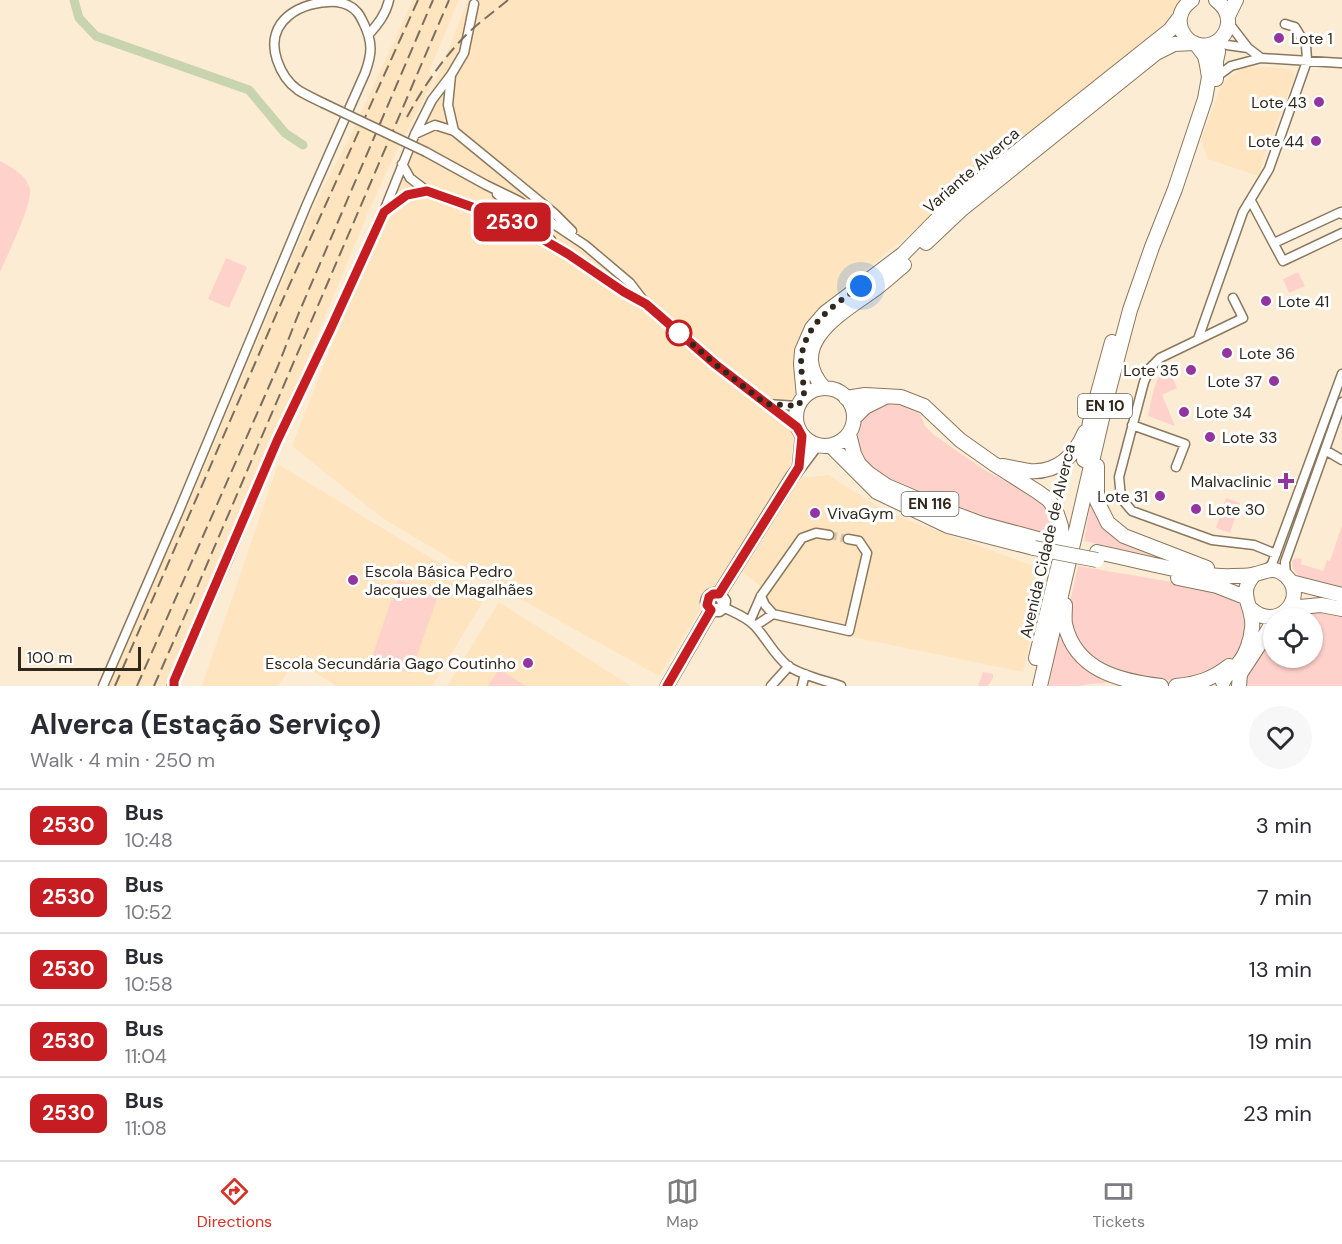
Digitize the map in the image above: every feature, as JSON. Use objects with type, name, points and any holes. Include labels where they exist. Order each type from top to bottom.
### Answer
[{"type":"main road","points":[[1216,0],[1223,6],[1228,19]]},
{"type":"main road","name":"EN 10","points":[[1218,41],[1225,33],[1236,0]]},
{"type":"main road","name":"Variante Alverca","points":[[801,401],[802,351],[812,328],[825,313],[903,254],[955,201],[1170,30],[1190,1]]},
{"type":"main road","name":"EN 10","points":[[1180,16],[1182,33],[1195,43]]},
{"type":"main road","points":[[1195,43],[1204,45],[1218,41]]},
{"type":"main road","name":"Avenida Cidade de Alverca","points":[[1205,99],[1212,90],[1216,77],[1218,41]]},
{"type":"main road","name":"Variante Alverca","points":[[824,388],[817,380],[812,363],[812,350],[819,334],[831,321],[873,291],[962,209],[1156,53],[1173,44],[1195,43]]},
{"type":"main road","name":"Avenida Cidade de Alverca","points":[[1031,686],[1130,310],[1175,189],[1205,99],[1209,77],[1208,65],[1205,56],[1195,43]]},
{"type":"main road","name":"Avenida Cidade de Alverca","points":[[1040,686],[1090,422],[1122,306],[1144,246],[1193,133]]},
{"type":"main road","points":[[799,467],[800,431],[796,413],[801,401],[817,389],[832,389],[846,398],[853,411],[854,418],[849,434],[842,441],[831,446],[816,445],[800,431]]},
{"type":"main road","points":[[846,398],[865,395],[901,397],[924,406],[960,440],[1049,500],[1061,526],[1061,577],[1065,623],[1075,649],[1095,668],[1120,679],[1161,686]]},
{"type":"main road","points":[[854,418],[866,407],[887,397]]},
{"type":"main road","points":[[994,464],[1032,471],[1061,464],[1079,446],[1090,422]]},
{"type":"main road","name":"EN 116","points":[[849,434],[859,464],[887,486],[933,506],[1036,544]]},
{"type":"main road","points":[[1097,440],[1097,501],[1108,523],[1124,536],[1232,576]]},
{"type":"main road","points":[[667,686],[799,467],[816,445]]},
{"type":"main road","name":"EN 116","points":[[831,446],[877,492],[948,526],[1097,556],[1216,576],[1260,572]]},
{"type":"main road","name":"EN 116","points":[[1097,556],[1217,586],[1248,603]]},
{"type":"main road","points":[[1221,685],[1226,675],[1240,662],[1246,652],[1253,627],[1247,585],[1260,572],[1273,570],[1288,579],[1342,595]]},
{"type":"main road","points":[[1288,579],[1294,596],[1289,608],[1321,604],[1342,609]]},
{"type":"main road","points":[[1248,603],[1263,616]]},
{"type":"main road","points":[[1221,685],[1246,663],[1263,638]]},
{"type":"main road","points":[[1176,686],[1190,685],[1216,676],[1237,659],[1249,641]]},
{"type":"main road","points":[[1239,686],[1240,674],[1246,663]]},
{"type":"street","points":[[103,686],[211,436],[307,204],[365,73],[371,43],[369,34],[357,12],[351,6],[342,2],[319,0],[301,5],[292,11],[278,27],[274,44],[275,54],[283,74],[299,91],[323,103],[426,152],[519,201],[585,245]]},
{"type":"street","points":[[369,34],[388,7],[389,0]]},
{"type":"street","points":[[173,684],[277,441],[384,212],[415,134],[432,100],[452,75],[464,53],[474,4]]},
{"type":"street","points":[[1228,19],[1248,48],[1261,58]]},
{"type":"street","points":[[1198,339],[1243,212],[1269,169],[1307,61],[1306,45],[1295,27],[1285,24]]},
{"type":"street","points":[[1218,41],[1227,45],[1248,48]]},
{"type":"street","points":[[1216,77],[1231,66],[1261,58],[1342,63]]},
{"type":"street","points":[[452,75],[448,105],[454,131]]},
{"type":"street","points":[[415,134],[435,125],[454,131],[554,213],[585,245],[630,284],[646,304],[715,364],[800,431]]},
{"type":"street","points":[[402,164],[410,178],[427,191],[509,220],[568,254],[646,304]]},
{"type":"street","points":[[486,185],[568,254]]},
{"type":"street","points":[[384,212],[407,195],[427,191]]},
{"type":"street","points":[[1251,201],[1283,261],[1342,233]]},
{"type":"street","points":[[1274,243],[1341,212],[1342,214]]},
{"type":"street","points":[[1233,298],[1243,318],[1160,358],[1150,368],[1144,382],[1119,477],[1121,498],[1132,511],[1212,540],[1254,545],[1276,554]]},
{"type":"street","points":[[1260,572],[1272,564],[1342,374]]},
{"type":"street","points":[[766,404],[801,401]]},
{"type":"street","points":[[1288,579],[1285,562],[1342,402]]},
{"type":"street","points":[[1132,425],[1185,444],[1176,467]]},
{"type":"street","points":[[1325,450],[1342,460]]},
{"type":"street","points":[[752,624],[761,596],[802,538],[816,533],[829,535]]},
{"type":"street","points":[[761,596],[773,614],[849,631],[867,553],[859,541],[848,538]]},
{"type":"street","points":[[718,604],[752,624],[774,652],[789,666],[841,686]]},
{"type":"street","points":[[752,624],[773,614]]},
{"type":"street","points":[[771,686],[789,666]]},
{"type":"street","points":[[802,686],[806,674]]},
{"type":"shaded area","points":[[413,0],[459,0],[429,71],[434,80],[393,158],[367,215],[167,686],[107,686],[195,489],[316,202],[346,145]]},
{"type":"shaded area","points":[[468,0],[1184,0],[1146,43],[823,304],[804,335],[790,466],[659,676],[504,590],[382,518],[292,446]]},
{"type":"shaded area","points":[[1263,67],[1291,70],[1294,78],[1264,156],[1259,176],[1208,159],[1201,141],[1222,83],[1243,68]]},
{"type":"shaded area","points":[[0,161],[22,175],[30,189],[30,196],[24,217],[0,272]]},
{"type":"shaded area","points":[[226,258],[247,267],[229,308],[208,299]]},
{"type":"shaded area","points":[[1298,272],[1305,286],[1289,293],[1283,279]]},
{"type":"shaded area","points":[[1168,368],[1177,388],[1162,395],[1175,426],[1148,416],[1156,383]]},
{"type":"shaded area","points":[[888,404],[903,405],[920,414],[925,426],[934,435],[983,469],[1033,495],[1043,505],[1056,535],[979,519],[899,485],[874,469],[859,448],[859,427],[867,413]]},
{"type":"shaded area","name":"Escola Básica Pedro Jacques de Magalhães","points":[[278,464],[488,593],[432,686],[337,686],[295,661],[278,686],[202,686]]},
{"type":"shaded area","points":[[829,475],[886,512],[1045,570],[1023,672],[770,620],[763,588],[738,569],[799,478]]},
{"type":"shaded area","points":[[1092,495],[1105,527],[1177,561],[1084,541]]},
{"type":"shaded area","points":[[1226,498],[1240,503],[1230,533],[1216,528]]},
{"type":"shaded area","points":[[1342,525],[1342,591],[1319,586],[1297,575],[1292,561],[1296,558],[1302,559],[1301,564],[1323,571],[1327,560],[1330,561]]},
{"type":"shaded area","points":[[1078,566],[1208,588],[1227,595],[1236,600],[1249,615],[1243,645],[1233,659],[1216,671],[1181,682],[1137,677],[1103,667],[1080,649],[1070,623],[1069,606]]},
{"type":"shaded area","points":[[398,580],[439,593],[411,673],[371,660]]},
{"type":"shaded area","name":"Escola Secundária Gago Coutinho","points":[[499,602],[631,686],[447,686]]},
{"type":"shaded area","points":[[1323,612],[1342,616],[1342,686],[1245,686],[1245,674],[1263,646],[1263,668],[1323,668]]},
{"type":"shaded area","points":[[1060,627],[1066,645],[1073,655],[1107,683],[1049,686]]},
{"type":"shaded area","points":[[499,669],[526,686],[488,686]]},
{"type":"shaded area","points":[[983,672],[993,674],[993,678],[988,686],[978,686]]},
{"type":"waterway","points":[[74,0],[79,18],[96,36],[249,90],[285,133],[303,145]]},
{"type":"tunnel","points":[[829,535],[848,539]]},
{"type":"railway","points":[[115,686],[279,308],[418,0]]},
{"type":"railway","points":[[137,686],[278,366],[433,0]]},
{"type":"railway","points":[[154,686],[449,0]]},
{"type":"railway","points":[[407,117],[427,83],[450,52],[468,33],[508,0]]},
{"type":"bus line","name":"2530","points":[[174,686],[174,681],[277,441],[384,212],[407,195],[427,191],[509,220],[568,254],[646,304],[715,364],[797,427],[802,436],[799,467],[719,594],[709,597],[707,605],[711,610],[667,686]]},
{"type":"place","name":"Lote 1","points":[[1279,38]]},
{"type":"place","name":"Lote 43","points":[[1319,102]]},
{"type":"place","name":"Lote 44","points":[[1316,141]]},
{"type":"place","name":"Lote 41","points":[[1266,301]]},
{"type":"place","name":"Lote 36","points":[[1227,353]]},
{"type":"place","name":"Lote 35","points":[[1191,370]]},
{"type":"place","name":"Lote 37","points":[[1274,381]]},
{"type":"place","name":"Lote 34","points":[[1184,412]]},
{"type":"place","name":"Lote 33","points":[[1210,437]]},
{"type":"place","name":"Malvaclinic","points":[[1286,481]]},
{"type":"place","name":"Lote 31","points":[[1160,496]]},
{"type":"place","name":"Lote 30","points":[[1196,509]]},
{"type":"place","name":"VivaGym","points":[[815,513]]},
{"type":"place","name":"Escola Básica Pedro Jacques de Magalhães","points":[[353,580]]},
{"type":"place","name":"Escola Secundária Gago Coutinho","points":[[528,663]]},
{"type":"route","points":[[679,333],[674,328],[766,404],[798,406],[804,397],[802,351],[812,328],[825,313],[861,286]]}]
